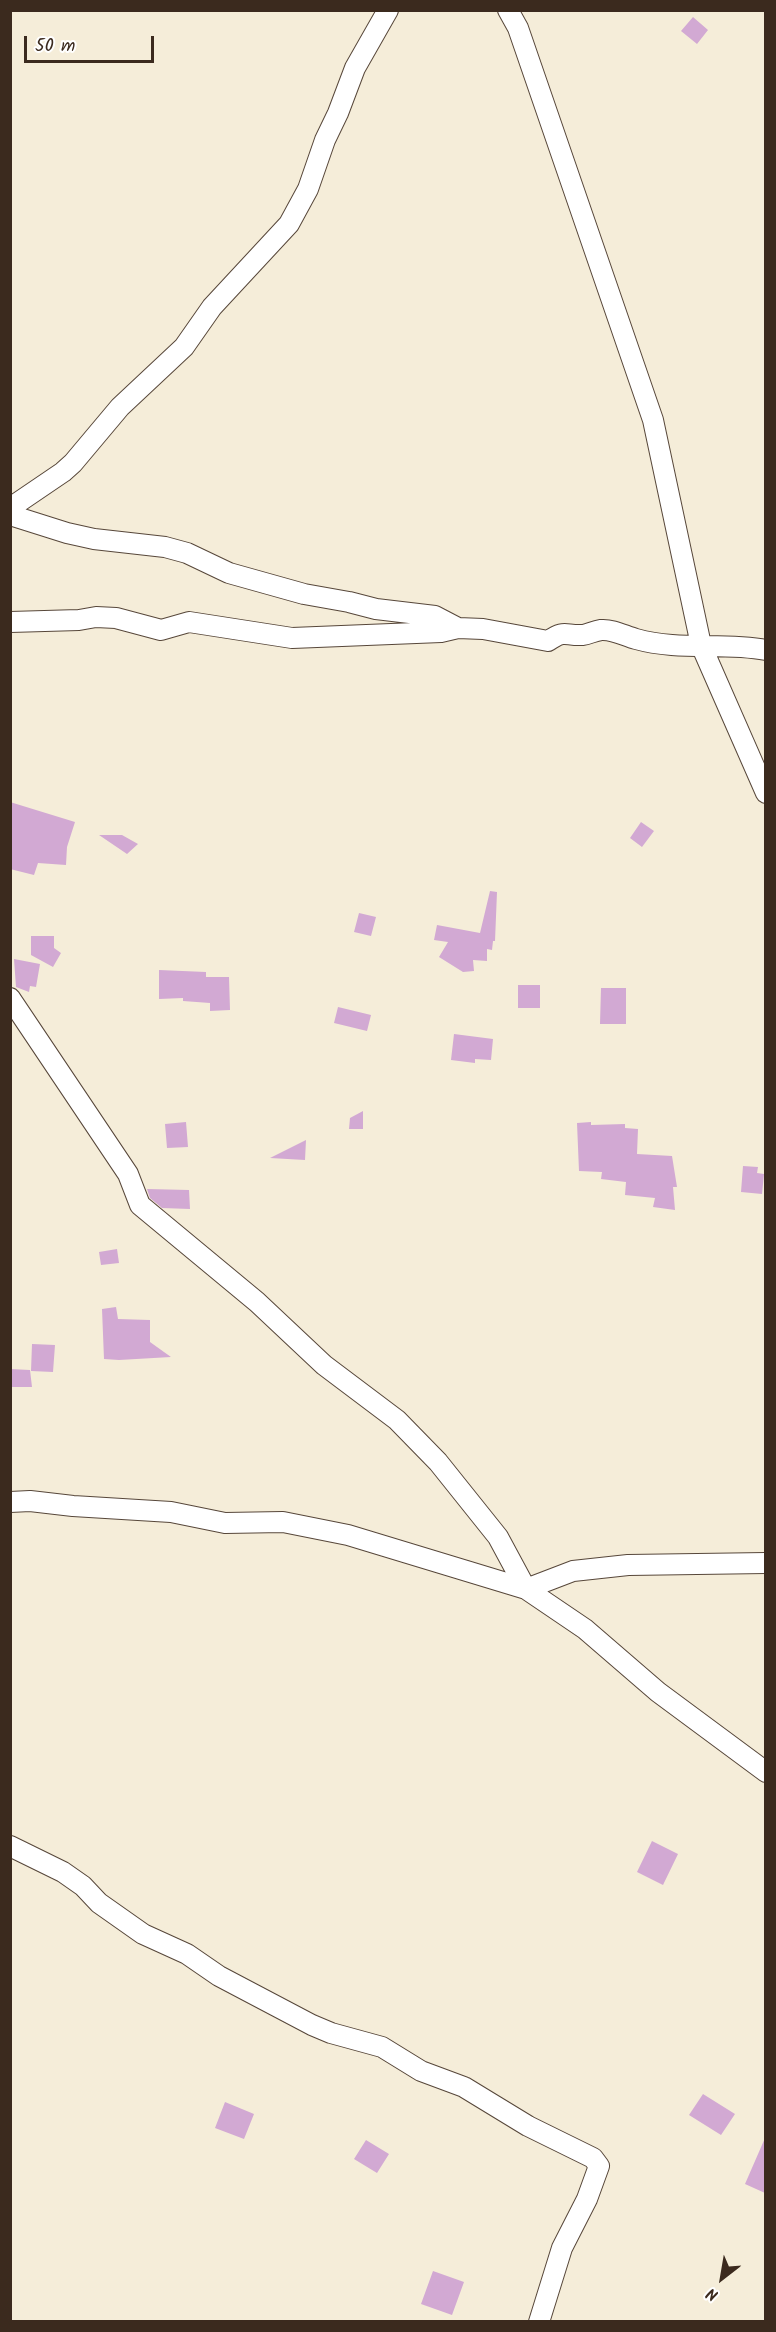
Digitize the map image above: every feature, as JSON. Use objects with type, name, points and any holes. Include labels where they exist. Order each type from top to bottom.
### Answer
[{"type":"street","points":[[10,508],[73,463],[120,407],[184,347],[212,307],[288,224],[308,189],[325,140],[355,68],[388,10]]},
{"type":"street","points":[[508,10],[518,28],[653,420],[701,645],[765,793]]},
{"type":"street","points":[[10,515],[85,537],[187,553],[229,573],[262,584],[376,609],[435,616],[458,628]]},
{"type":"street","points":[[10,622],[106,617],[161,630],[189,622],[292,638],[441,632],[458,628],[483,629],[548,641],[561,633],[583,635],[609,630],[636,640],[660,644],[765,650]]},
{"type":"street","points":[[10,998],[128,1174],[140,1204],[257,1302],[324,1365],[397,1420],[438,1462],[498,1537],[526,1589]]},
{"type":"street","points":[[10,1502],[30,1501],[171,1512],[225,1523],[283,1522],[348,1535],[526,1589],[585,1629],[658,1692],[765,1772]]},
{"type":"street","points":[[526,1589],[573,1571],[628,1565],[765,1563]]},
{"type":"street","points":[[10,1845],[63,1872],[83,1886],[99,1903],[143,1934],[187,1954],[219,1976],[312,2025],[331,2033],[382,2047],[421,2070],[464,2087],[528,2126],[593,2158],[599,2166],[587,2199],[562,2248],[539,2322]]},
{"type":"building","points":[[693,17],[708,30],[697,44],[681,31]]},
{"type":"building","points":[[10,802],[75,822],[67,847],[66,865],[38,863],[34,875],[10,869]]},
{"type":"building","points":[[641,822],[654,831],[642,847],[630,838]]},
{"type":"building","points":[[99,835],[122,835],[138,844],[127,854]]},
{"type":"building","points":[[490,891],[497,892],[495,941],[493,941],[492,950],[487,949],[487,961],[473,960],[474,971],[463,972],[439,957],[448,942],[434,940],[437,925],[480,933]]},
{"type":"building","points":[[359,913],[376,917],[371,936],[354,932]]},
{"type":"building","points":[[31,936],[54,936],[54,948],[61,953],[53,967],[31,955]]},
{"type":"building","points":[[14,959],[40,964],[36,987],[30,986],[29,992],[16,987]]},
{"type":"building","points":[[159,970],[206,972],[206,977],[229,977],[230,1010],[210,1011],[210,1003],[183,1001],[183,998],[159,999]]},
{"type":"building","points":[[518,985],[540,985],[540,1008],[518,1008]]},
{"type":"building","points":[[601,988],[626,988],[626,1024],[600,1024]]},
{"type":"building","points":[[338,1007],[371,1015],[367,1031],[334,1023]]},
{"type":"building","points":[[454,1034],[493,1039],[491,1060],[475,1059],[475,1063],[451,1060]]},
{"type":"building","points":[[363,1111],[363,1129],[349,1129],[350,1118]]},
{"type":"building","points":[[186,1122],[188,1147],[167,1148],[165,1124]]},
{"type":"building","points":[[591,1122],[591,1125],[625,1124],[625,1128],[638,1129],[637,1154],[672,1156],[677,1187],[673,1187],[675,1210],[653,1207],[655,1198],[625,1195],[626,1182],[601,1179],[602,1172],[579,1171],[577,1123]]},
{"type":"building","points":[[306,1140],[305,1160],[270,1158]]},
{"type":"building","points":[[743,1166],[758,1167],[757,1173],[764,1174],[762,1194],[741,1192]]},
{"type":"building","points":[[147,1189],[189,1190],[190,1209],[162,1208],[150,1198]]},
{"type":"building","points":[[117,1249],[119,1263],[101,1265],[99,1252]]},
{"type":"building","points":[[116,1307],[118,1319],[150,1320],[150,1342],[171,1357],[104,1359],[102,1309]]},
{"type":"building","points":[[32,1344],[55,1345],[53,1372],[31,1371]]},
{"type":"building","points":[[10,1369],[30,1370],[32,1387],[10,1387]]},
{"type":"building","points":[[652,1841],[678,1854],[663,1885],[637,1872]]},
{"type":"building","points":[[703,2094],[735,2114],[721,2135],[689,2115]]},
{"type":"building","points":[[225,2102],[254,2114],[244,2139],[215,2128]]},
{"type":"building","points":[[765,2138],[765,2193],[745,2184]]},
{"type":"building","points":[[366,2140],[389,2154],[377,2173],[354,2159]]},
{"type":"building","points":[[433,2271],[464,2282],[452,2315],[421,2304]]}]
